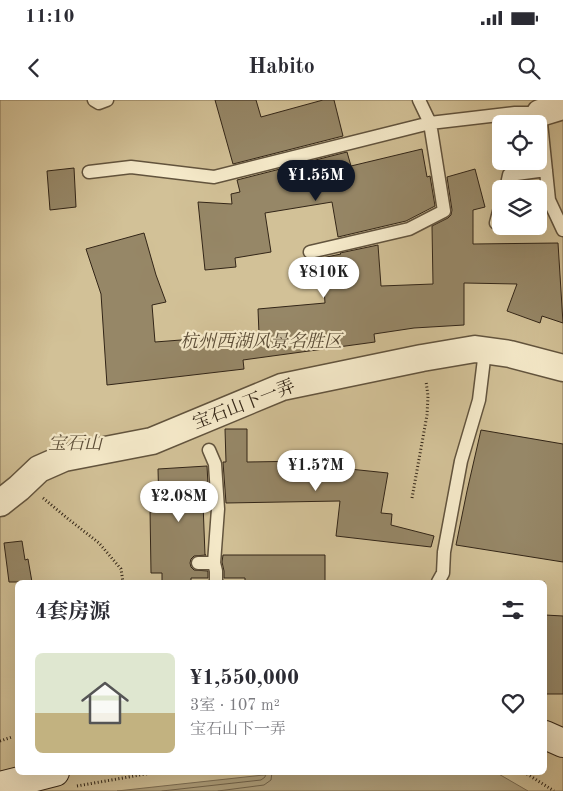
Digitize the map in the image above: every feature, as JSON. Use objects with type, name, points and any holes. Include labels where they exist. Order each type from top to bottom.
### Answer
[{"type":"main road","points":[[547,736],[563,743]]},
{"type":"main road","points":[[0,786],[63,780]]},
{"type":"street","name":"宝石山下一弄","points":[[0,503],[39,469],[64,458],[152,441],[282,387],[422,358],[476,349],[510,354],[563,368]]},
{"type":"lane","points":[[94,100],[99,103],[107,100]]},
{"type":"lane","points":[[310,252],[409,229],[444,211],[430,123],[419,100]]},
{"type":"lane","points":[[88,172],[131,167],[214,177],[430,123],[535,108]]},
{"type":"lane","points":[[508,180],[509,176],[546,170],[549,200],[563,230]]},
{"type":"lane","points":[[439,580],[442,573],[444,552],[461,461],[478,400],[485,351]]},
{"type":"lane","points":[[209,450],[216,464],[218,509],[214,563],[216,580]]},
{"type":"lane","points":[[198,563],[214,563]]},
{"type":"path","points":[[412,498],[428,415],[428,396],[422,358]]},
{"type":"path","points":[[39,469],[37,484],[43,498],[99,543],[121,569],[123,580]]},
{"type":"path","points":[[0,740],[12,737]]},
{"type":"path","points":[[63,780],[122,775]]},
{"type":"path","points":[[529,775],[554,791]]},
{"type":"green space","name":"杭州西湖风景名胜区","points":[[0,100],[563,100],[563,791],[0,791]]},
{"type":"water","points":[[264,775],[500,775],[528,791],[117,791]]},
{"type":"building","points":[[215,100],[256,100],[261,117],[323,100],[334,100],[343,136],[233,164]]},
{"type":"building","points":[[422,149],[427,177],[430,176],[435,206],[406,221],[338,237],[332,202],[265,213],[271,252],[235,258],[236,267],[205,270],[198,202],[232,204],[231,194],[240,192],[237,180],[347,152],[351,166]]},
{"type":"building","points":[[74,168],[76,207],[50,210],[47,171]]},
{"type":"building","points":[[475,169],[485,207],[473,210],[473,244],[558,243],[563,323],[542,316],[540,323],[507,311],[517,284],[464,283],[464,325],[414,328],[374,334],[375,342],[243,360],[244,369],[107,385],[101,294],[86,249],[144,233],[166,302],[152,305],[155,342],[259,334],[258,309],[325,303],[322,258],[378,245],[381,286],[433,284],[432,226],[448,218],[452,210],[447,177]]},
{"type":"building","points":[[225,429],[247,429],[247,462],[311,461],[311,465],[388,473],[381,513],[392,514],[391,525],[434,536],[431,547],[336,536],[340,501],[226,503],[223,462],[226,462]]},
{"type":"building","points":[[481,430],[563,444],[563,562],[456,545]]},
{"type":"building","points":[[207,466],[209,503],[203,503],[206,555],[194,556],[190,563],[194,570],[208,571],[208,578],[162,580],[162,573],[151,573],[150,509],[159,509],[158,469]]},
{"type":"building","points":[[22,541],[25,560],[28,559],[32,580],[9,582],[4,543]]},
{"type":"building","points":[[223,555],[325,555],[325,580],[245,580],[245,578],[224,578]]},
{"type":"building","points":[[547,615],[563,616],[563,694],[547,694]]},
{"type":"park label","name":"宝石山","points":[[75,444]]}]
